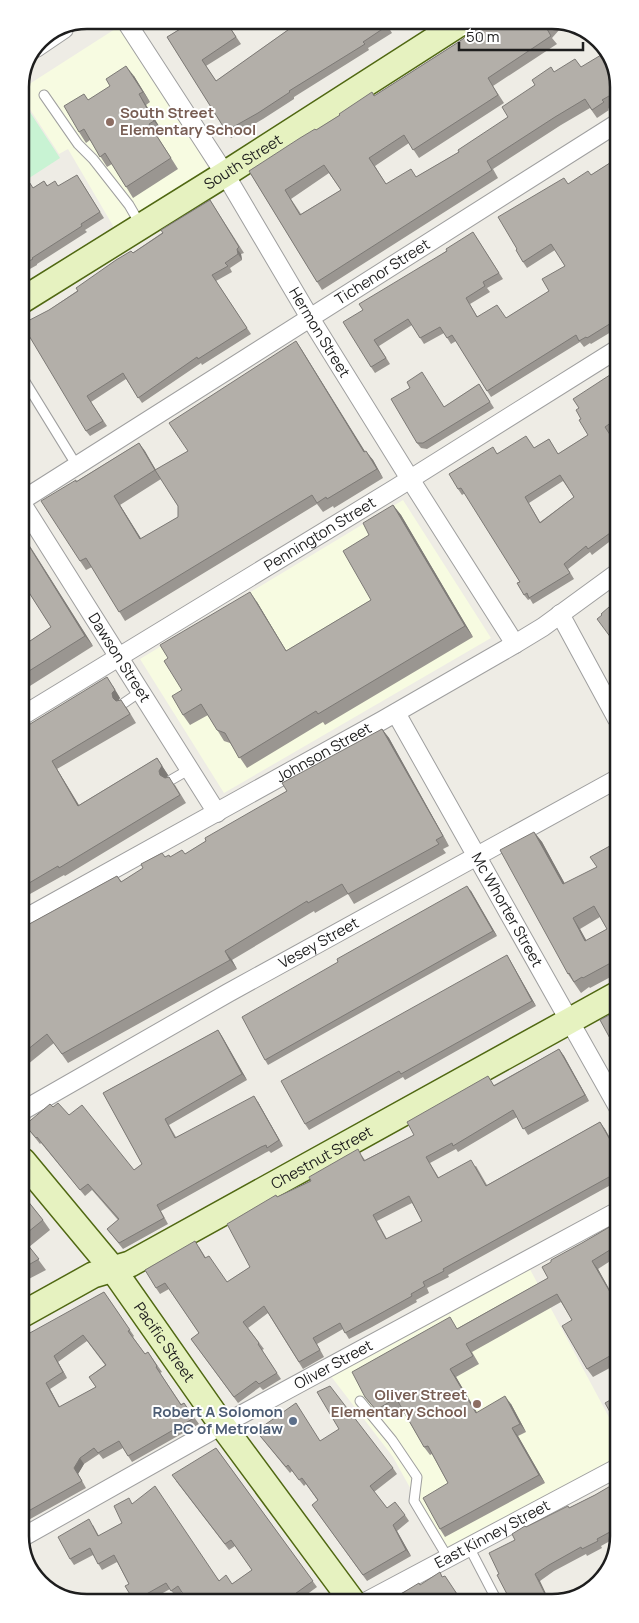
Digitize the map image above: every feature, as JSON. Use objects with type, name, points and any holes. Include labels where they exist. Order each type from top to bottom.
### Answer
[{"type":"street","name":"Hermon Street","points":[[131,29],[225,174],[310,318],[515,644]]},
{"type":"street","name":"South Street","points":[[29,296],[225,174],[451,29]]},
{"type":"street","name":"Tichenor Street","points":[[29,505],[77,466],[610,128]]},
{"type":"street","name":"Pennington Street","points":[[29,712],[410,479],[610,354]]},
{"type":"street","name":"Dawson Street","points":[[29,519],[190,768],[217,813]]},
{"type":"street","name":"Johnson Street","points":[[29,916],[396,713],[515,644],[543,627],[610,578]]},
{"type":"street","points":[[560,614],[610,706]]},
{"type":"street","name":"Mc Whorter Street","points":[[396,713],[610,1093]]},
{"type":"street","name":"Vesey Street","points":[[29,1107],[228,993],[610,783]]},
{"type":"street","name":"Chestnut Street","points":[[29,1311],[93,1275],[130,1264],[610,998]]},
{"type":"street","name":"Pacific Street","points":[[29,1168],[112,1268],[222,1425],[347,1594]]},
{"type":"street","name":"Oliver Street","points":[[29,1534],[222,1425],[610,1215]]},
{"type":"street","name":"East Kinney Street","points":[[380,1594],[610,1472]]},
{"type":"lane","points":[[44,95],[78,144],[93,159],[141,226]]},
{"type":"lane","points":[[29,388],[77,466]]},
{"type":"lane","points":[[124,703],[140,692]]},
{"type":"lane","points":[[171,780],[190,768]]},
{"type":"lane","points":[[360,1401],[392,1440],[417,1477],[414,1501],[448,1558]]},
{"type":"lane","points":[[469,1547],[493,1594]]},
{"type":"shaded area","name":"South Street Elementary School","points":[[115,29],[130,29],[214,178],[119,236],[68,149],[59,154],[29,108],[29,84]]},
{"type":"shaded area","points":[[403,500],[491,638],[224,793],[140,659]]},
{"type":"shaded area","name":"Oliver Street Elementary School","points":[[525,1260],[610,1419],[610,1463],[445,1551],[393,1457],[327,1371]]},
{"type":"green space","points":[[29,111],[60,158],[29,178]]},
{"type":"building","points":[[180,29],[231,29],[236,37],[202,60],[216,81],[289,29],[382,29],[363,42],[365,44],[289,91],[258,113],[226,131],[167,37]]},
{"type":"building","points":[[477,29],[547,29],[551,36],[488,78],[498,95],[413,150],[404,135],[369,158],[386,184],[411,169],[416,177],[459,152],[458,150],[508,117],[502,107],[535,85],[532,80],[551,67],[554,72],[575,59],[581,67],[600,55],[607,68],[610,87],[610,95],[592,110],[585,99],[555,117],[487,161],[492,170],[317,282],[249,171],[340,115],[372,92],[374,96]],"holes":[[[324,165],[341,190],[300,215],[285,190]]]},
{"type":"building","points":[[126,66],[143,92],[139,94],[154,121],[149,124],[171,158],[126,187],[105,153],[100,157],[84,129],[79,132],[64,106],[84,94],[88,100],[110,86],[106,79]]},
{"type":"building","points":[[610,163],[610,324],[579,341],[576,335],[487,391],[452,335],[447,338],[440,327],[420,338],[408,319],[374,340],[386,358],[371,367],[343,322],[363,310],[359,304],[447,251],[446,249],[473,232],[499,273],[483,282],[485,286],[466,298],[477,317],[497,305],[506,318],[549,291],[542,279],[565,266],[551,244],[523,262],[498,217],[564,178],[568,184],[588,171],[591,175]]},
{"type":"building","points":[[77,175],[100,212],[29,261],[29,182],[33,188],[44,181],[47,186],[55,181],[58,186]]},
{"type":"building","points":[[210,200],[239,247],[237,249],[238,254],[225,263],[228,266],[212,275],[247,328],[198,359],[197,357],[138,398],[123,373],[87,396],[103,421],[86,431],[29,336],[29,320],[78,291],[76,288],[116,260],[131,251],[133,253],[163,233],[161,230]]},
{"type":"building","points":[[296,341],[364,452],[366,451],[377,469],[317,503],[312,495],[119,612],[86,558],[80,561],[41,501],[139,443],[155,470],[188,451],[169,423]],"holes":[[[155,470],[178,506],[178,517],[140,539],[114,496]]]},
{"type":"building","points":[[422,372],[444,407],[479,384],[490,402],[423,443],[417,443],[391,399],[410,388],[407,382]]},
{"type":"building","points":[[610,375],[610,423],[605,427],[610,435],[610,533],[588,549],[586,546],[564,564],[570,573],[529,598],[527,593],[524,595],[517,583],[520,582],[461,488],[458,489],[449,474],[493,447],[497,454],[526,436],[534,448],[549,439],[558,454],[588,435],[579,420],[581,419],[576,410],[579,408],[573,399]],"holes":[[[560,475],[574,497],[540,523],[525,497]]]},
{"type":"building","points":[[393,505],[465,626],[318,714],[316,711],[239,758],[225,733],[217,730],[201,704],[183,715],[172,696],[182,690],[164,661],[168,658],[160,645],[250,592],[286,651],[371,600],[343,551],[369,535],[363,523]]},
{"type":"building","points":[[29,546],[85,636],[29,671],[29,642],[51,627],[29,593]]},
{"type":"building","points":[[610,606],[610,637],[597,619]]},
{"type":"building","points":[[107,677],[115,690],[112,693],[113,698],[116,701],[121,700],[130,714],[52,761],[78,806],[157,758],[162,766],[159,771],[160,775],[165,778],[169,777],[180,795],[59,868],[58,866],[29,883],[29,725]]},
{"type":"building","points":[[382,729],[443,836],[436,840],[439,844],[348,894],[342,884],[308,903],[307,901],[225,951],[230,960],[62,1054],[47,1034],[29,1048],[29,924],[117,876],[121,882],[143,868],[141,864],[162,853],[165,857],[169,855],[170,857],[182,850],[185,854],[206,841],[205,838],[287,791],[282,783]]},
{"type":"building","points":[[534,832],[563,884],[597,867],[590,857],[610,846],[610,963],[574,982],[500,850]],"holes":[[[594,906],[607,929],[585,941],[573,918]]]},
{"type":"building","points":[[467,886],[493,931],[265,1060],[242,1017],[338,962],[337,959]]},
{"type":"building","points":[[507,955],[532,1001],[401,1074],[399,1071],[305,1124],[281,1081]]},
{"type":"building","points":[[610,1015],[610,1038],[600,1020]]},
{"type":"building","points":[[218,1030],[242,1074],[165,1119],[175,1138],[254,1096],[279,1140],[267,1148],[266,1145],[261,1147],[157,1205],[164,1218],[119,1243],[107,1229],[119,1219],[88,1184],[80,1190],[29,1130],[29,1122],[50,1104],[53,1107],[58,1103],[69,1115],[82,1105],[134,1170],[142,1164],[103,1093]]},
{"type":"building","points":[[559,1049],[585,1095],[523,1129],[513,1110],[453,1146],[452,1143],[426,1157],[438,1178],[471,1160],[486,1186],[600,1122],[610,1140],[610,1176],[443,1269],[444,1271],[423,1282],[425,1286],[411,1294],[412,1296],[345,1333],[340,1323],[313,1338],[320,1350],[299,1362],[264,1306],[243,1322],[259,1343],[277,1373],[259,1384],[256,1381],[234,1397],[191,1339],[199,1333],[165,1283],[156,1288],[145,1270],[195,1241],[205,1258],[209,1256],[227,1282],[250,1267],[227,1224],[276,1195],[277,1197],[311,1181],[309,1177],[358,1149],[364,1161],[414,1135],[407,1122],[488,1076],[494,1086]],"holes":[[[409,1196],[422,1221],[386,1239],[373,1215]]]},
{"type":"building","points":[[29,1202],[43,1220],[29,1231]]},
{"type":"building","points":[[610,1227],[610,1250],[592,1261],[610,1292],[610,1356],[587,1369],[562,1326],[572,1320],[557,1294],[466,1344],[473,1356],[450,1369],[476,1413],[505,1396],[520,1424],[512,1428],[539,1475],[440,1529],[423,1498],[448,1483],[428,1446],[424,1447],[396,1398],[376,1410],[365,1397],[352,1372],[450,1317],[457,1329],[548,1278],[542,1267]]},
{"type":"building","points":[[29,1246],[39,1259],[29,1265]]},
{"type":"building","points":[[104,1292],[130,1330],[128,1331],[145,1354],[148,1352],[181,1405],[184,1403],[194,1418],[128,1456],[119,1441],[98,1453],[94,1448],[80,1458],[74,1468],[82,1481],[29,1511],[29,1333]],"holes":[[[83,1335],[106,1365],[89,1377],[96,1387],[59,1407],[46,1383],[63,1372],[54,1356]]]},
{"type":"building","points":[[330,1386],[393,1468],[370,1486],[387,1508],[395,1502],[405,1515],[393,1525],[406,1550],[363,1575],[312,1505],[318,1500],[302,1478],[299,1480],[288,1465],[286,1467],[256,1431],[296,1403],[320,1441],[339,1429],[317,1392]]},
{"type":"building","points":[[610,1400],[610,1412],[605,1403]]},
{"type":"building","points":[[216,1448],[313,1581],[295,1594],[183,1594],[178,1586],[171,1591],[166,1583],[146,1594],[130,1594],[125,1586],[129,1584],[114,1555],[98,1564],[90,1548],[70,1559],[58,1537],[89,1519],[98,1536],[122,1523],[114,1506],[129,1498],[132,1504],[155,1486],[219,1581],[226,1575],[232,1584],[252,1570],[231,1540],[225,1544],[172,1475]]},
{"type":"building","points":[[610,1486],[610,1532],[597,1539],[598,1541],[582,1549],[581,1547],[535,1574],[545,1594],[507,1594],[489,1553],[515,1540],[512,1534],[525,1526],[595,1495]]},
{"type":"building","points":[[440,1572],[442,1577],[445,1576],[457,1594],[401,1594],[419,1583],[420,1585]]},
{"type":"place","name":"South Street Elementary School","points":[[110,122]]},
{"type":"place","name":"Oliver Street Elementary School","points":[[477,1404]]},
{"type":"place","name":"Robert A Solomon PC of Metrolaw","points":[[293,1421]]}]
